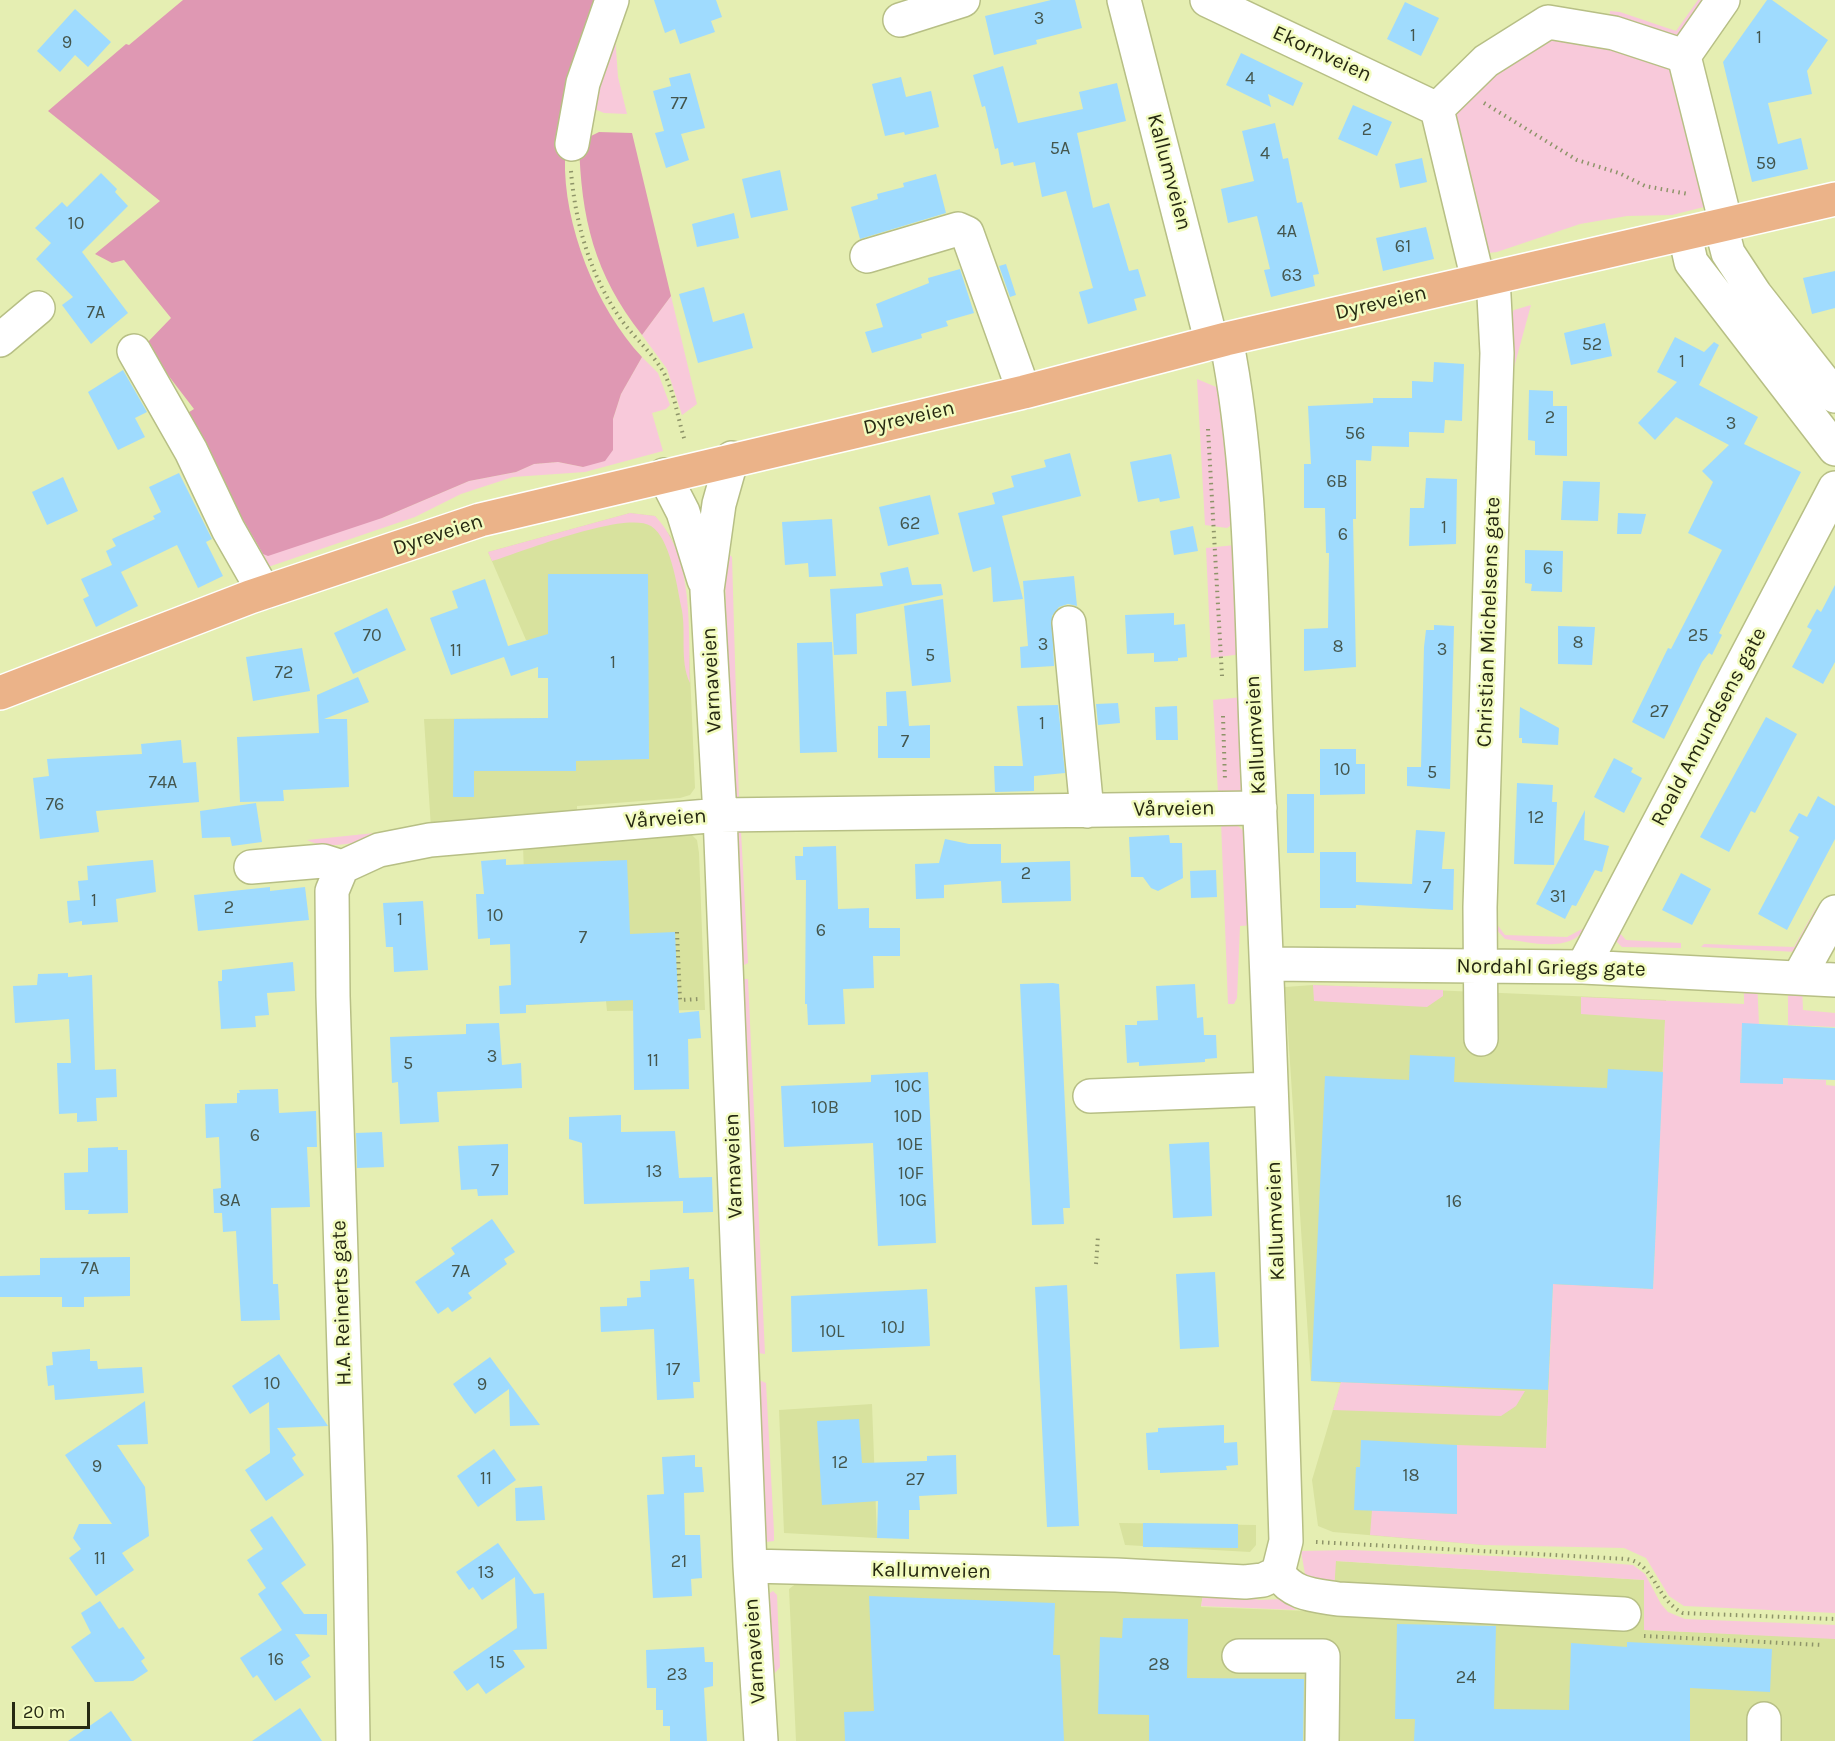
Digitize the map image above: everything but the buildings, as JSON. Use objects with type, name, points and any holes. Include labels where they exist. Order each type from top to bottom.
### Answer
[{"type":"main road","name":"Dyreveien","points":[[0,693],[264,592],[480,520],[732,458],[1024,392],[1219,341],[1485,278],[1685,234],[1720,208],[1835,199]]},
{"type":"street","points":[[572,144],[583,83],[612,0]]},
{"type":"street","name":"Ekornveien","points":[[1207,0],[1448,98]]},
{"type":"street","points":[[1723,0],[1684,56],[1720,208],[1728,253],[1755,294],[1835,396]]},
{"type":"street","points":[[900,20],[958,1]]},
{"type":"street","name":"Kallumveien","points":[[750,1566],[1116,1575],[1245,1582],[1263,1580],[1278,1573],[1286,1541],[1268,964],[1242,461],[1219,341],[1132,2]]},
{"type":"street","points":[[1448,98],[1486,61],[1546,11],[1684,56]]},
{"type":"street","name":"Christian Michelsens gate","points":[[1448,98],[1450,174],[1485,278],[1497,353],[1480,907],[1482,966],[1480,1039]]},
{"type":"street","points":[[867,256],[958,229],[966,233],[1024,392]]},
{"type":"street","points":[[1685,234],[1691,262],[1835,449]]},
{"type":"street","points":[[0,340],[38,308]]},
{"type":"street","points":[[134,351],[191,451],[228,529],[264,592]]},
{"type":"street","points":[[707,590],[718,504],[732,458]]},
{"type":"street","points":[[678,471],[683,512],[707,590]]},
{"type":"street","name":"Roald Amundsens gate","points":[[1583,967],[1835,488]]},
{"type":"street","name":"Varnaveien","points":[[707,590],[720,815],[750,1566],[761,1741]]},
{"type":"street","points":[[1069,623],[1087,811]]},
{"type":"street","name":"Vårveien","points":[[342,867],[379,850],[419,841],[494,832],[720,815],[1260,808]]},
{"type":"street","points":[[251,867],[323,861],[342,867]]},
{"type":"street","name":"H.A. Reinerts gate","points":[[342,867],[332,891],[333,996],[350,1545],[353,1741]]},
{"type":"street","points":[[1799,977],[1835,912]]},
{"type":"street","name":"Nordahl Griegs gate","points":[[1268,964],[1583,967],[1835,980]]},
{"type":"street","points":[[1090,1096],[1271,1089]]},
{"type":"street","points":[[1278,1573],[1285,1583],[1298,1593],[1338,1599],[1624,1614]]},
{"type":"street","points":[[1239,1656],[1323,1656],[1322,1741]]},
{"type":"path","points":[[1448,98],[1577,160],[1662,191],[1684,194],[1720,208]]},
{"type":"path","points":[[572,144],[570,164],[573,194],[590,261],[619,316],[658,363],[667,378],[678,471]]},
{"type":"path","points":[[1207,418],[1222,685]]},
{"type":"path","points":[[1223,708],[1226,808]]},
{"type":"path","points":[[677,932],[680,1000],[709,999]]},
{"type":"path","points":[[1096,1264],[1098,1236]]},
{"type":"path","points":[[1307,1542],[1636,1560],[1645,1567],[1665,1600],[1683,1612],[1835,1619]]},
{"type":"path","points":[[1624,1614],[1630,1635],[1823,1645]]},
{"type":"shaded area","points":[[183,0],[604,0],[565,158],[570,210],[576,237],[586,264],[610,315],[642,357],[621,394],[613,419],[613,450],[605,461],[583,467],[558,462],[534,464],[516,472],[469,481],[382,518],[268,556],[263,554],[183,416],[194,409],[145,345],[171,318],[124,260],[112,263],[95,254],[160,201],[48,111],[126,44],[129,45]]},
{"type":"shaded area","points":[[1698,0],[1706,0],[1677,37],[1609,21],[1610,11],[1620,12],[1676,31]]},
{"type":"shaded area","points":[[615,35],[618,77],[627,114],[604,113],[592,108]]},
{"type":"shaded area","points":[[1566,35],[1669,60],[1708,206],[1672,215],[1627,216],[1580,224],[1497,252],[1479,254],[1452,117],[1467,96],[1532,41]]},
{"type":"shaded area","points":[[599,132],[632,133],[671,296],[642,335],[612,290],[593,244],[587,220],[580,170],[579,142]]},
{"type":"shaded area","points":[[671,296],[697,404],[682,415],[667,369],[642,335]]},
{"type":"shaded area","points":[[1531,305],[1513,371],[1508,369],[1508,320],[1514,310]]},
{"type":"shaded area","points":[[642,357],[658,373],[670,405],[666,409],[652,413],[663,451],[585,472],[513,477],[461,494],[415,517],[268,567],[237,514],[382,518],[469,481],[516,472],[534,464],[558,462],[583,467],[613,450],[613,419],[621,394]]},
{"type":"shaded area","points":[[1197,379],[1221,389],[1236,522],[1227,528],[1205,525]]},
{"type":"shaded area","points":[[630,513],[655,516],[671,537],[680,562],[687,603],[695,788],[690,795],[680,798],[577,806],[577,813],[431,828],[424,719],[548,718],[548,678],[538,678],[538,667],[528,640],[526,640],[488,552]]},
{"type":"shaded area","points":[[630,513],[655,516],[668,533],[677,552],[687,595],[690,683],[685,665],[683,615],[675,575],[668,551],[658,532],[651,526],[619,523],[573,534],[492,561],[488,552]]},
{"type":"shaded area","points":[[1235,545],[1242,654],[1211,658],[1206,548]]},
{"type":"shaded area","points":[[724,550],[732,557],[739,800],[732,787]]},
{"type":"shaded area","points":[[1243,697],[1243,795],[1218,793],[1213,700]]},
{"type":"shaded area","points":[[1221,822],[1238,826],[1246,833],[1255,925],[1240,926],[1237,998],[1234,1004],[1228,1004]]},
{"type":"shaded area","points":[[394,831],[363,841],[338,845],[307,840]]},
{"type":"shaded area","points":[[741,831],[748,963],[744,965],[738,961],[736,833]]},
{"type":"shaded area","points":[[691,834],[697,840],[699,853],[705,1010],[607,1011],[606,1001],[528,1005],[523,844]]},
{"type":"shaded area","points":[[1816,908],[1821,911],[1797,952],[1701,947],[1704,944],[1794,947]]},
{"type":"shaded area","points":[[1496,923],[1505,935],[1567,937],[1586,927],[1570,941],[1538,944],[1505,939],[1493,926]]},
{"type":"shaded area","points":[[1617,930],[1626,940],[1681,943],[1681,948],[1622,947],[1613,938]]},
{"type":"shaded area","points":[[743,979],[748,979],[765,1354],[758,1353]]},
{"type":"shaded area","points":[[1744,980],[1757,980],[1759,1024],[1742,1024],[1740,1082],[1783,1084],[1783,1078],[1826,1080],[1826,1085],[1835,1086],[1835,1613],[1684,1606],[1669,1596],[1646,1558],[1624,1548],[1484,1545],[1370,1535],[1372,1510],[1457,1514],[1457,1445],[1546,1448],[1553,1284],[1653,1289],[1665,1020],[1581,1014],[1581,997],[1744,1004]]},
{"type":"shaded area","points":[[1313,985],[1666,1000],[1653,1289],[1553,1285],[1546,1448],[1484,1545],[1333,1532],[1318,1526],[1312,1480],[1341,1383],[1311,1381],[1285,987]]},
{"type":"shaded area","points":[[1313,985],[1443,990],[1443,996],[1427,1007],[1314,1001]]},
{"type":"shaded area","points":[[1788,985],[1802,986],[1803,1010],[1835,1013],[1835,1027],[1788,1025]]},
{"type":"shaded area","points":[[759,1380],[766,1383],[774,1532],[774,1541],[766,1542],[763,1537]]},
{"type":"shaded area","points":[[1341,1382],[1525,1391],[1516,1406],[1501,1416],[1333,1410]]},
{"type":"shaded area","points":[[872,1404],[877,1538],[784,1533],[779,1410]]},
{"type":"shaded area","points":[[1119,1523],[1256,1525],[1256,1545],[1250,1552],[1125,1545]]},
{"type":"shaded area","points":[[1351,1550],[1541,1558],[1633,1565],[1645,1574],[1661,1604],[1668,1612],[1685,1619],[1835,1625],[1835,1639],[1644,1630],[1644,1580],[1336,1561],[1334,1591],[1306,1580],[1301,1551]]},
{"type":"shaded area","points":[[1335,1561],[1645,1580],[1644,1630],[1835,1638],[1835,1741],[796,1741],[789,1589],[802,1579],[1203,1594],[1201,1607],[1334,1612]]},
{"type":"shaded area","points":[[773,1591],[777,1595],[780,1667],[775,1673],[772,1669],[767,1595]]},
{"type":"shaded area","points":[[1224,1593],[1260,1600],[1282,1599],[1296,1610],[1201,1606],[1203,1594]]}]
